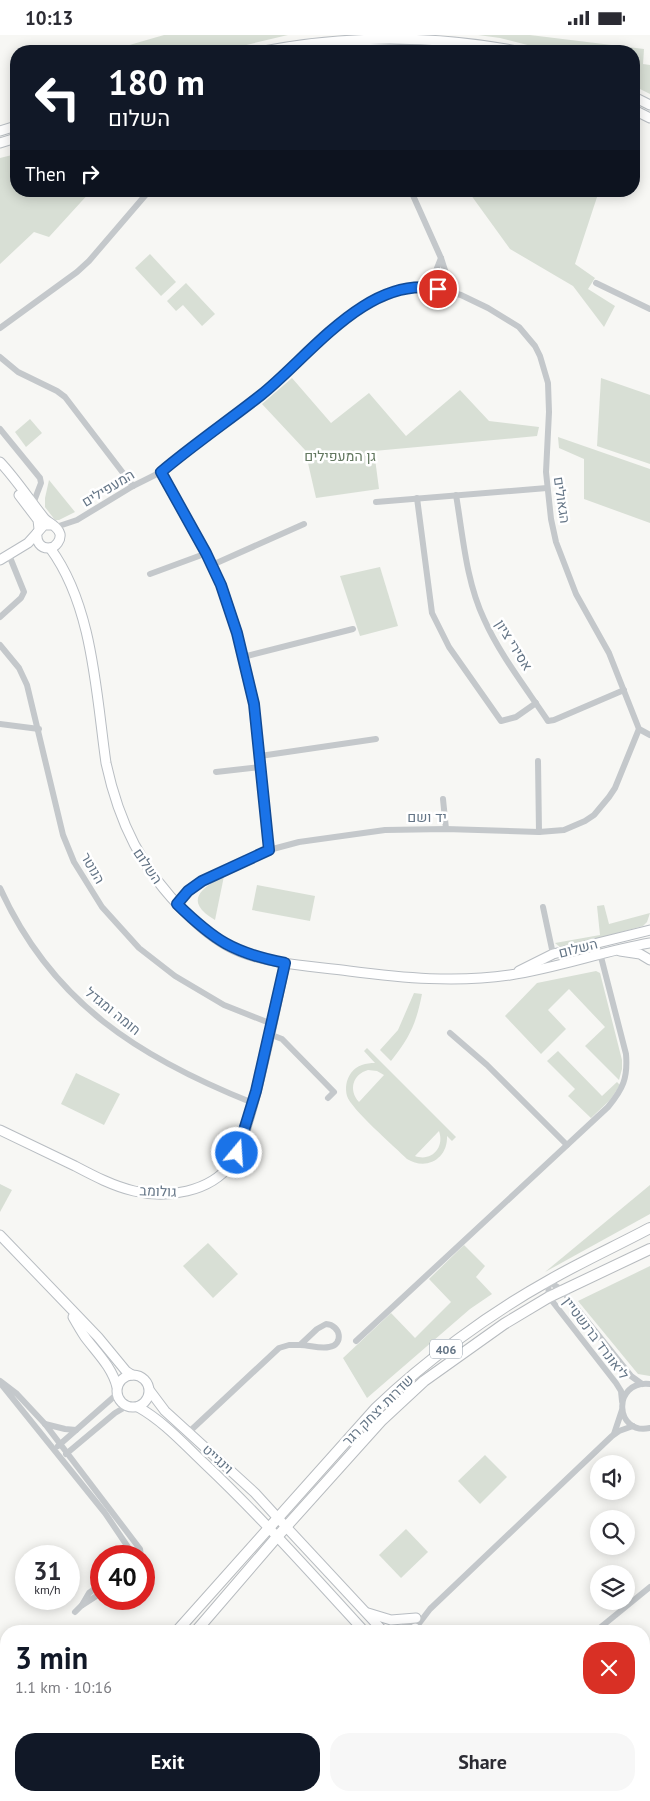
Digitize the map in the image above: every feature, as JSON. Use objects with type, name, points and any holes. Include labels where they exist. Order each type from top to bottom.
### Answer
[{"type":"main road","name":"שדרות יצחק רגר","points":[[181,1625],[376,1408],[434,1357],[505,1307],[548,1281],[650,1228]]},
{"type":"main road","name":"שדרות יצחק רגר","points":[[201,1625],[382,1420],[406,1397],[444,1366],[504,1324],[562,1290],[650,1249]]},
{"type":"street","points":[[293,45],[318,40],[363,37],[448,40],[486,45]]},
{"type":"street","points":[[0,328],[78,272],[144,197]]},
{"type":"street","points":[[414,197],[440,258],[452,292]]},
{"type":"street","points":[[424,286],[435,273],[440,258]]},
{"type":"street","points":[[596,283],[650,309]]},
{"type":"street","name":"המעפילים","points":[[59,540],[63,531],[72,523],[133,486],[161,472],[262,394],[326,334],[361,306],[392,293],[424,286],[452,292]]},
{"type":"street","name":"הגאולים","points":[[452,292],[476,301],[511,321],[528,337],[538,351],[546,371],[548,383],[547,488],[556,542],[576,594],[609,653],[639,729]]},
{"type":"street","points":[[0,357],[18,372],[57,391],[65,397],[133,486]]},
{"type":"street","points":[[0,429],[40,478],[41,483],[33,504]]},
{"type":"street","points":[[0,463],[48,523],[59,531],[59,540],[53,547],[33,544],[21,548]]},
{"type":"street","points":[[0,471],[38,520],[37,540],[46,547]]},
{"type":"street","points":[[161,472],[206,553],[221,585],[243,657],[254,704],[269,850]]},
{"type":"street","points":[[376,502],[547,488]]},
{"type":"street","name":"אסירי ציון","points":[[456,495],[468,565],[478,605],[491,634],[548,721],[624,690]]},
{"type":"street","points":[[417,498],[432,613],[449,647],[501,721],[516,717],[536,703]]},
{"type":"street","name":"המעפילים","points":[[54,526],[72,523]]},
{"type":"street","points":[[212,565],[304,524]]},
{"type":"street","points":[[0,560],[31,541],[44,525],[54,526]]},
{"type":"street","name":"השלום","points":[[59,540],[58,554],[86,632],[106,763],[119,811],[142,860],[166,892],[206,932],[224,944],[249,955],[285,963],[412,978],[462,979],[510,975],[553,967],[600,953],[650,943]]},
{"type":"street","name":"השלום","points":[[46,547],[64,571]]},
{"type":"street","points":[[150,574],[206,553]]},
{"type":"street","points":[[0,617],[21,598],[24,592],[9,555]]},
{"type":"street","points":[[243,657],[353,629]]},
{"type":"street","name":"הנוטר","points":[[0,645],[18,668],[27,685],[63,835],[74,862],[102,907],[139,948],[175,976],[224,1005],[272,1024]]},
{"type":"street","points":[[0,724],[39,729]]},
{"type":"street","points":[[639,729],[650,735]]},
{"type":"street","name":"יד ושם","points":[[177,904],[188,891],[202,881],[269,850],[299,842],[385,830],[446,829],[540,832],[564,830],[585,821],[600,808],[615,787],[639,729]]},
{"type":"street","points":[[260,756],[376,739]]},
{"type":"street","points":[[538,761],[540,832]]},
{"type":"street","points":[[216,772],[260,767]]},
{"type":"street","points":[[443,799],[446,829]]},
{"type":"street","name":"חומה ומגדל","points":[[0,888],[16,920],[41,959],[95,1015],[143,1051],[210,1086],[253,1103]]},
{"type":"street","points":[[543,907],[553,954]]},
{"type":"street","points":[[637,933],[650,923]]},
{"type":"street","name":"השלום","points":[[510,975],[553,954],[650,930]]},
{"type":"street","points":[[615,950],[640,954],[650,960]]},
{"type":"street","points":[[356,1341],[608,1107],[617,1096],[623,1086],[626,1054],[600,953]]},
{"type":"street","name":"גולומב","points":[[0,1130],[116,1186],[135,1192],[172,1194],[205,1185],[220,1175],[230,1165],[237,1153],[253,1103],[285,963]]},
{"type":"street","points":[[450,1033],[487,1065],[567,1145]]},
{"type":"street","points":[[269,1035],[282,1039],[328,1085],[334,1092],[328,1098]]},
{"type":"street","points":[[0,1235],[98,1337],[126,1371],[132,1375],[142,1377],[146,1381],[150,1391],[146,1401],[138,1407],[127,1406],[122,1403],[115,1378],[85,1337],[63,1302]]},
{"type":"street","name":"ליאונרד ברנשטיין","points":[[548,1281],[562,1290],[631,1376],[642,1384]]},
{"type":"street","name":"ליאונרד ברנשטיין","points":[[548,1281],[549,1297],[621,1391],[622,1405],[628,1422],[633,1426]]},
{"type":"street","points":[[189,1432],[279,1348],[289,1345],[331,1347],[337,1342],[339,1334],[335,1327],[326,1324],[317,1329],[300,1345]]},
{"type":"street","points":[[54,1450],[117,1390],[121,1380],[132,1375]]},
{"type":"street","points":[[0,1382],[18,1394],[45,1424],[137,1545]]},
{"type":"street","points":[[0,1382],[104,1513],[126,1545]]},
{"type":"street","points":[[612,1436],[619,1422],[622,1405],[629,1389],[642,1384],[650,1384]]},
{"type":"street","name":"וינגייט","points":[[150,1391],[165,1411],[278,1517],[378,1625]]},
{"type":"street","points":[[61,1458],[115,1413],[127,1406]]},
{"type":"street","name":"וינגייט","points":[[138,1407],[154,1416],[227,1484],[278,1536],[354,1621]]},
{"type":"street","points":[[45,1424],[76,1430]]},
{"type":"street","points":[[418,1625],[430,1609],[612,1436],[619,1431],[633,1426],[649,1429]]},
{"type":"street","points":[[603,1625],[650,1587]]},
{"type":"street","points":[[81,1606],[90,1592]]},
{"type":"street","points":[[75,1612],[90,1600]]},
{"type":"street","points":[[406,1625],[430,1609]]},
{"type":"street","points":[[366,1612],[391,1620],[416,1618]]},
{"type":"street","points":[[354,1621],[356,1625]]},
{"type":"street","points":[[354,1621],[358,1625]]},
{"type":"green space","points":[[164,35],[288,35],[246,45],[129,45]]},
{"type":"green space","points":[[478,35],[530,35],[611,45],[527,45]]},
{"type":"green space","points":[[640,49],[644,49],[643,64],[650,65],[650,94],[640,89]]},
{"type":"green space","points":[[10,156],[10,197],[86,197],[49,237],[34,232],[0,264],[0,158]]},
{"type":"green space","points":[[472,197],[597,197],[575,264],[595,278],[588,289],[615,306],[604,327],[573,286],[510,249]]},
{"type":"green space","points":[[150,254],[176,282],[161,296],[135,268]]},
{"type":"green space","points":[[186,283],[215,314],[202,326],[183,305],[176,311],[167,301]]},
{"type":"green space","name":"גן המעפילים","points":[[292,378],[331,423],[369,393],[406,436],[460,390],[489,421],[539,427],[537,436],[374,451],[379,489],[316,498],[305,450],[262,404]]},
{"type":"green space","points":[[601,378],[650,395],[650,464],[597,446]]},
{"type":"green space","points":[[30,419],[42,433],[26,447],[15,432]]},
{"type":"green space","points":[[558,437],[650,469],[650,523],[584,499],[584,459],[559,448]]},
{"type":"green space","points":[[49,480],[75,512],[59,520],[55,520],[45,507]]},
{"type":"green space","points":[[380,567],[398,626],[360,636],[340,576]]},
{"type":"green space","points":[[224,876],[215,920],[200,907],[199,895],[208,885]]},
{"type":"green space","points":[[257,885],[315,896],[310,921],[252,910]]},
{"type":"green space","points":[[604,905],[609,924],[650,913],[647,922],[643,926],[567,947],[560,947],[555,943],[600,935],[597,906]]},
{"type":"green space","points":[[596,971],[600,973],[622,1060],[619,1080],[585,1046],[605,1027],[569,989],[548,1010],[566,1029],[541,1054],[505,1016],[537,983]]},
{"type":"green space","points":[[414,993],[422,994],[415,1022],[408,1037],[391,1061],[380,1050],[398,1030]]},
{"type":"green space","points":[[367,1048],[456,1137],[452,1141],[447,1136],[444,1151],[440,1157],[434,1161],[421,1164],[407,1159],[350,1102],[346,1087],[351,1073],[362,1065],[375,1063],[364,1051]],"holes":[[[368,1070],[377,1071],[384,1075],[359,1102],[354,1093],[354,1083],[359,1075]],[[439,1131],[440,1143],[435,1152],[426,1157],[415,1156]]]},
{"type":"green space","points":[[558,1051],[602,1096],[617,1082],[620,1085],[610,1100],[591,1118],[568,1096],[575,1089],[547,1061]]},
{"type":"green space","points":[[76,1073],[120,1094],[104,1125],[61,1104]]},
{"type":"green space","points":[[0,1184],[12,1190],[0,1212]]},
{"type":"green space","points":[[650,1185],[650,1214],[545,1272]]},
{"type":"green space","points":[[208,1243],[238,1274],[213,1298],[183,1266]]},
{"type":"green space","points":[[464,1245],[485,1266],[476,1277],[492,1294],[470,1309],[367,1398],[343,1358],[391,1313],[415,1338],[451,1302],[429,1279]]},
{"type":"green space","points":[[650,1266],[650,1376],[638,1374],[578,1301]]},
{"type":"green space","points":[[485,1455],[507,1477],[480,1504],[458,1481]]},
{"type":"green space","points":[[406,1529],[428,1552],[401,1578],[379,1555]]},
{"type":"route","points":[[237,1153],[256,1091],[285,963],[249,955],[224,944],[206,932],[177,904],[188,891],[202,881],[252,856],[269,850],[254,704],[237,633],[221,585],[206,553],[161,472],[262,394],[326,334],[361,306],[392,293],[424,286],[438,289]]}]
